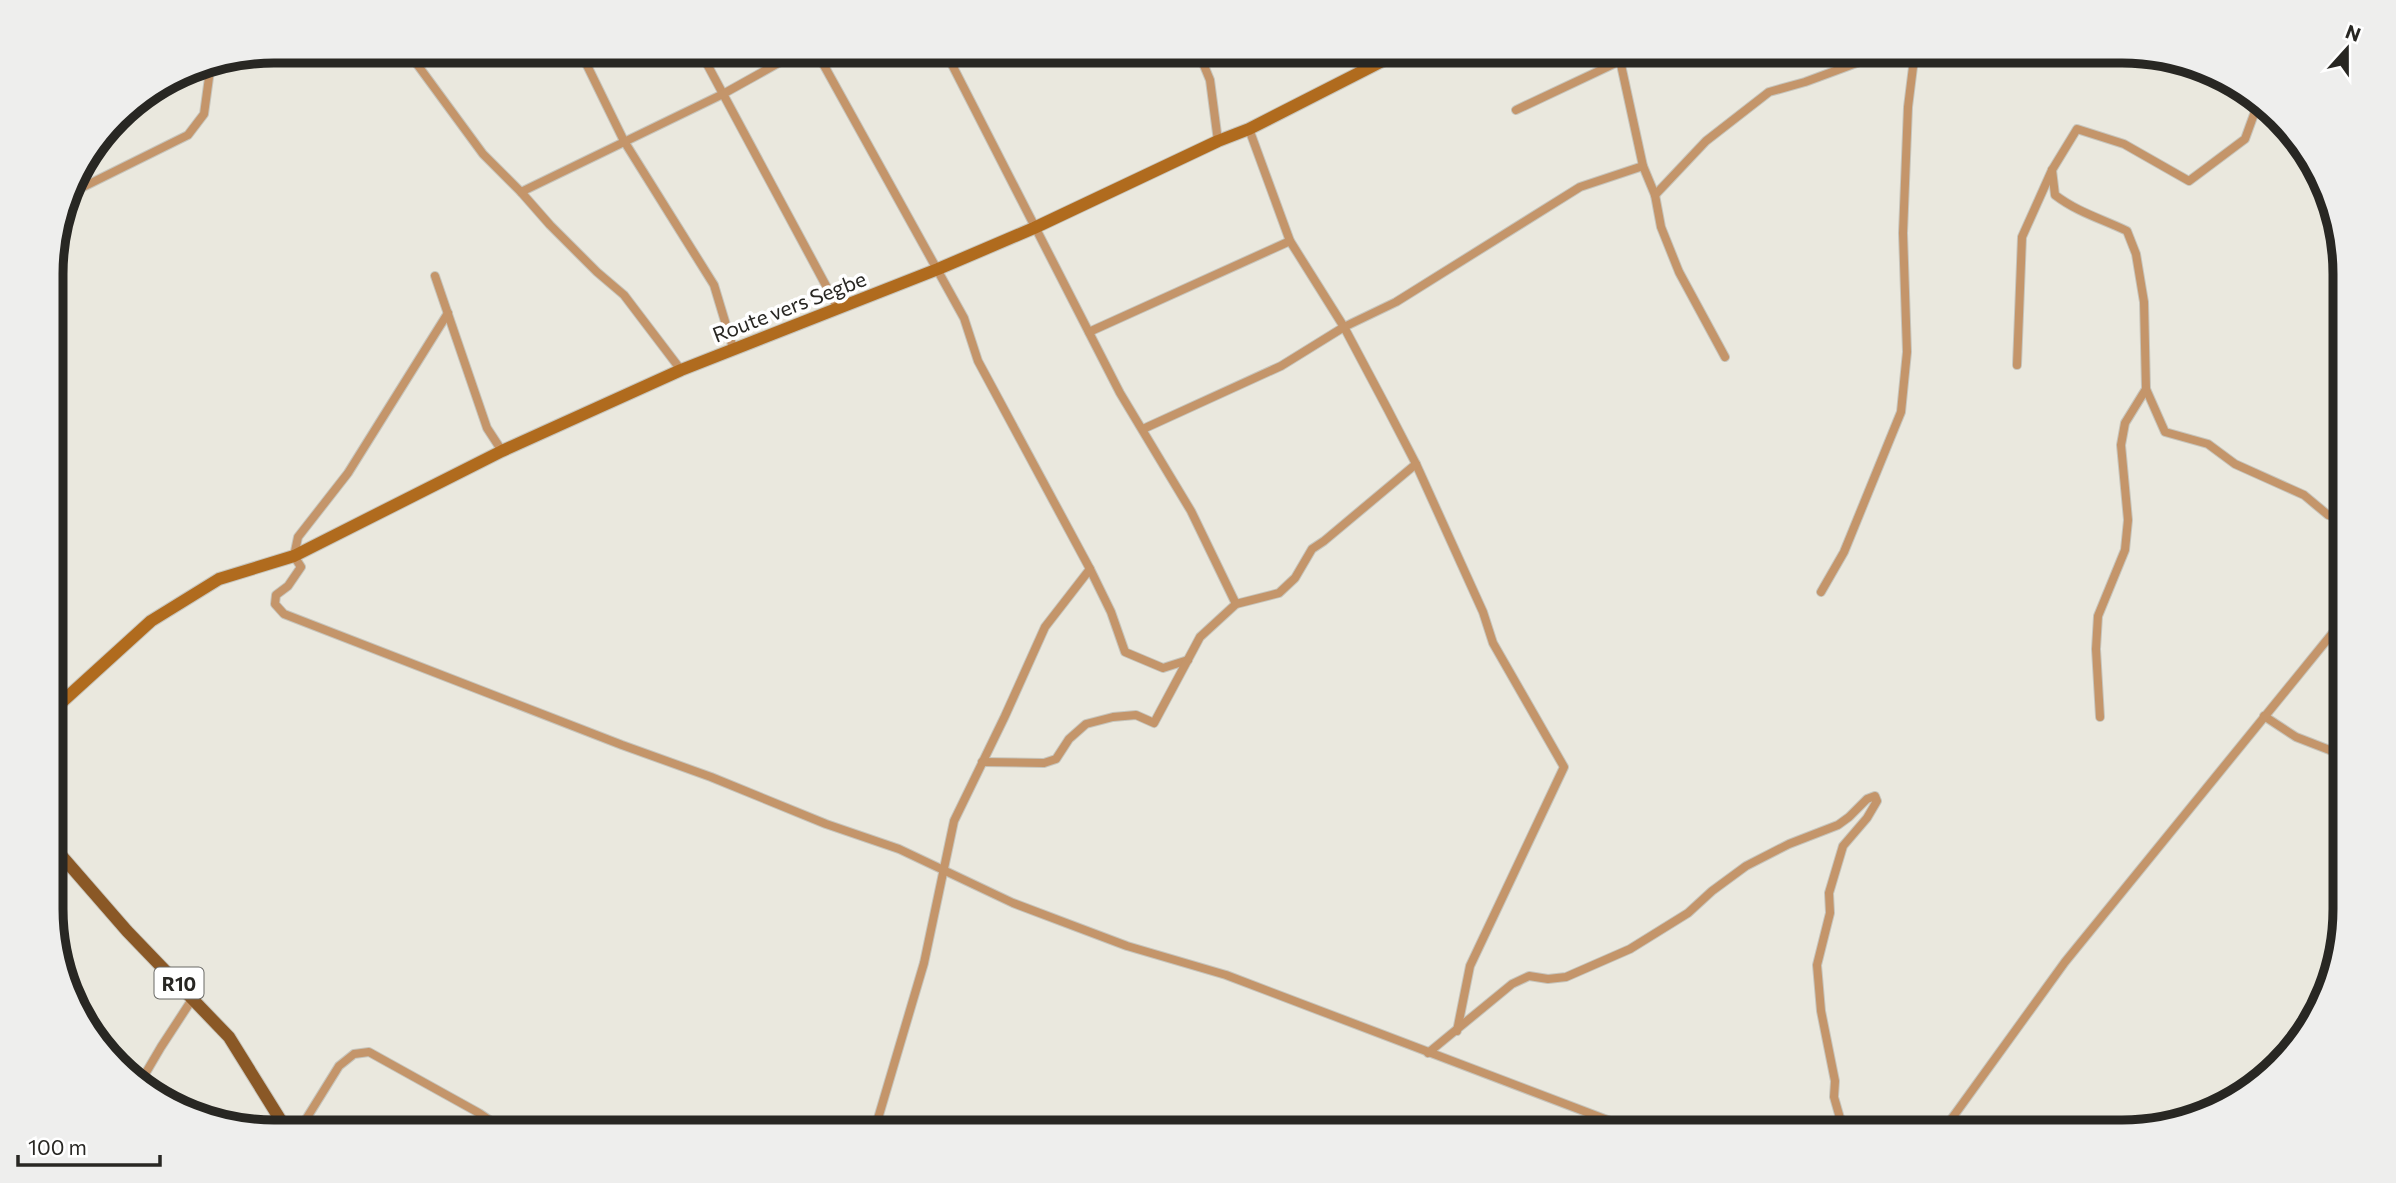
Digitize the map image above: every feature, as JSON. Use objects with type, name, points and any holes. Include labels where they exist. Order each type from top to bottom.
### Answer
[{"type":"main road","name":"Route vers Segbe","points":[[63,700],[151,621],[219,579],[294,556],[502,451],[681,370],[938,269],[1034,228],[1218,141],[1249,130],[1379,63]]},
{"type":"main road","name":"R10","points":[[63,858],[127,931],[229,1037],[281,1120]]},
{"type":"street","points":[[416,63],[483,153],[559,235],[624,295],[681,370]]},
{"type":"street","points":[[586,63],[624,141],[714,285],[733,348]]},
{"type":"street","points":[[706,63],[838,308]]},
{"type":"street","points":[[521,192],[723,94],[779,63]]},
{"type":"street","points":[[823,63],[964,318],[978,361],[1090,569],[1111,612],[1125,652],[1163,668],[1188,660]]},
{"type":"street","points":[[951,63],[1120,393],[1191,511],[1236,604]]},
{"type":"street","points":[[1204,63],[1210,80],[1218,141]]},
{"type":"street","points":[[1516,110],[1616,63]]},
{"type":"street","points":[[1620,63],[1643,166],[1655,195],[1661,227],[1679,272],[1726,357]]},
{"type":"street","points":[[1655,195],[1706,141],[1769,92],[1856,63]]},
{"type":"street","points":[[1821,592],[1844,552],[1901,412],[1907,352],[1903,233],[1908,107],[1914,63]]},
{"type":"street","points":[[82,188],[188,135],[204,114],[210,74]]},
{"type":"street","points":[[2017,365],[2022,237],[2052,170],[2077,129],[2124,144],[2189,181],[2245,139],[2255,111]]},
{"type":"street","points":[[1249,130],[1290,241],[1344,327],[1416,464],[1483,612],[1493,643],[1564,767],[1470,966],[1457,1031]]},
{"type":"street","points":[[1143,429],[1280,366],[1344,327],[1396,302],[1580,187],[1643,166]]},
{"type":"street","points":[[2052,170],[2055,195],[2070,207],[2127,231],[2136,254],[2144,302],[2146,389],[2165,432],[2208,444],[2235,464],[2304,495],[2333,516]]},
{"type":"street","points":[[1089,332],[1290,241]]},
{"type":"street","points":[[435,276],[487,428],[502,451]]},
{"type":"street","points":[[448,313],[348,473],[298,537],[294,556],[301,567],[288,586],[276,596],[275,604],[284,614],[711,777],[826,824],[900,849],[1013,903],[1128,946],[1226,975],[1607,1120]]},
{"type":"street","points":[[2100,717],[2096,649],[2098,616],[2125,550],[2128,520],[2121,445],[2125,423],[2146,389]]},
{"type":"street","points":[[982,762],[1044,763],[1056,759],[1069,738],[1086,724],[1113,717],[1136,715],[1154,723],[1200,637],[1236,604],[1279,593],[1295,578],[1312,549],[1416,464]]},
{"type":"street","points":[[878,1120],[924,963],[954,821],[1045,627],[1090,569]]},
{"type":"street","points":[[1950,1120],[2065,962],[2333,633]]},
{"type":"street","points":[[2264,716],[2297,737],[2333,751]]},
{"type":"street","points":[[1428,1053],[1512,984],[1529,976],[1548,979],[1566,977],[1630,949],[1688,913],[1746,866],[1789,844],[1838,825],[1867,799],[1875,796],[1877,801],[1867,818],[1843,846],[1829,893],[1830,913],[1817,965],[1821,1012],[1835,1081],[1835,1097],[1842,1120]]},
{"type":"street","points":[[144,1075],[160,1046],[194,998]]},
{"type":"street","points":[[305,1120],[339,1066],[354,1054],[369,1052],[489,1120]]}]
